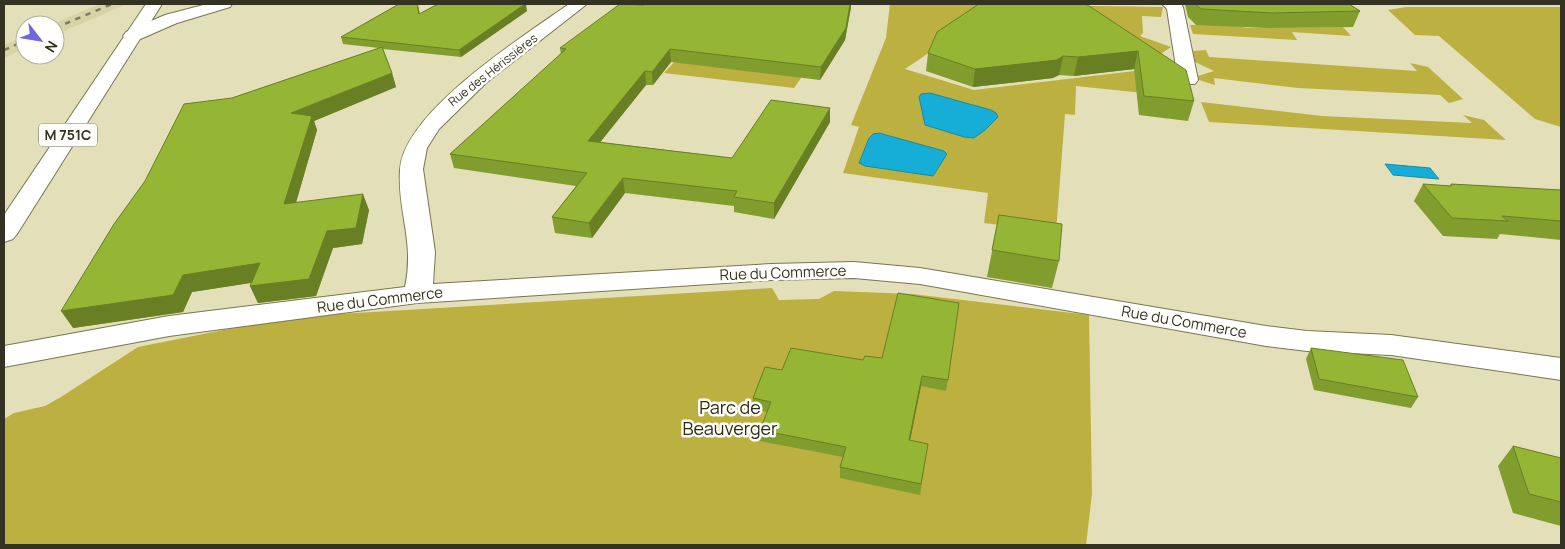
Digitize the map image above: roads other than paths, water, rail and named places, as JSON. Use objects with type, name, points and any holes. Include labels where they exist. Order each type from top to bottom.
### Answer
[{"type":"street","points":[[153,5],[186,4]]},
{"type":"street","points":[[132,36],[171,18],[224,4]]},
{"type":"street","name":"Rue des Hérissières","points":[[417,294],[422,263],[411,168],[418,144],[427,129],[453,101],[579,4]]},
{"type":"street","points":[[1170,4],[1175,7],[1188,80]]},
{"type":"street","name":"M 751C","points":[[4,234],[153,5]]},
{"type":"street","name":"Rue du Commerce","points":[[4,357],[169,326],[417,294],[771,272],[854,270],[891,272],[1266,336],[1307,341],[1391,346],[1561,369]]},
{"type":"water","points":[[930,93],[991,110],[998,117],[974,138],[964,137],[925,125],[919,97],[921,94]]},
{"type":"water","points":[[879,133],[944,151],[947,154],[933,176],[865,166],[859,163],[869,138],[873,134]]},
{"type":"water","points":[[1385,164],[1430,168],[1439,179],[1393,175]]},
{"type":"railway","points":[[65,24],[112,4]]},
{"type":"railway","points":[[4,50],[15,45]]},
{"type":"park label","name":"Parc de Beauverger","points":[[730,418]]}]
